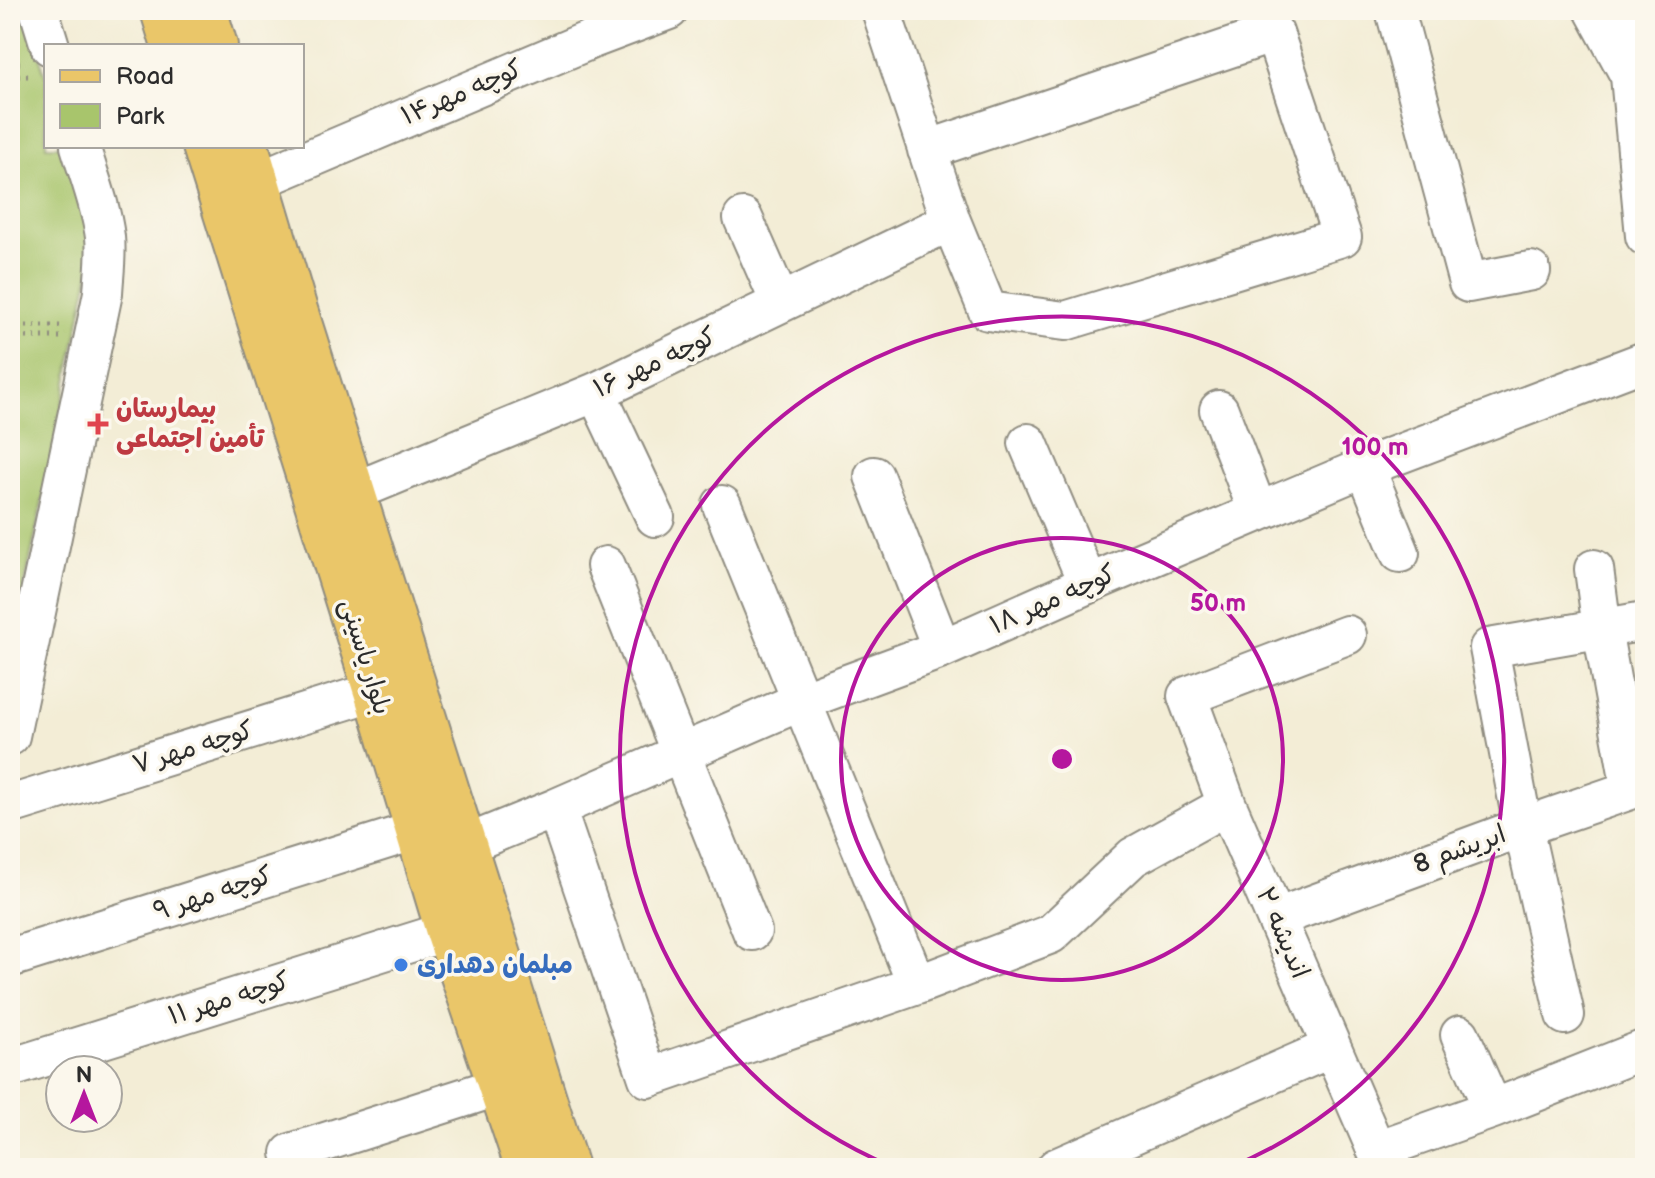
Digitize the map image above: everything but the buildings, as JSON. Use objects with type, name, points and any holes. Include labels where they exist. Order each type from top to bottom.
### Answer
[{"type":"main road","points":[[163,10],[173,44]]},
{"type":"main road","points":[[204,10],[214,44]]},
{"type":"main road","name":"بلوار یاسینی","points":[[206,148],[353,492],[566,1168]]},
{"type":"main road","name":"بلوار یاسینی","points":[[252,163],[277,317],[376,691],[448,931],[528,1168]]},
{"type":"street","points":[[39,10],[49,44]]},
{"type":"street","name":"کوچه مهر۱۴","points":[[304,144],[669,10]]},
{"type":"street","points":[[881,10],[927,150],[951,221],[988,311],[1065,321],[1342,237],[1274,33],[927,150]]},
{"type":"street","points":[[1395,10],[1468,283],[1531,271]]},
{"type":"street","points":[[1594,10],[1630,76]]},
{"type":"street","points":[[1635,10],[1630,76],[1645,236]]},
{"type":"street","points":[[10,736],[103,293],[105,237],[81,148]]},
{"type":"street","name":"کوچه مهر۱۴","points":[[252,163],[293,148]]},
{"type":"street","points":[[743,218],[780,302]]},
{"type":"street","name":"کوچه مهر ۱۶","points":[[353,492],[596,392],[951,221]]},
{"type":"street","name":"کوچه مهر ۱۸","points":[[465,845],[801,701],[942,649],[1365,467],[1645,361]]},
{"type":"street","points":[[596,392],[655,517]]},
{"type":"street","points":[[1219,410],[1258,512]]},
{"type":"street","points":[[1028,443],[1088,584]]},
{"type":"street","points":[[1365,467],[1400,553]]},
{"type":"street","points":[[874,476],[942,649]]},
{"type":"street","points":[[722,505],[917,985]]},
{"type":"street","points":[[606,566],[752,931]]},
{"type":"street","points":[[1594,569],[1602,629],[1638,787]]},
{"type":"street","points":[[1565,1015],[1523,827],[1489,648],[1645,621]]},
{"type":"street","name":"اندیشه ۲","points":[[1347,635],[1187,696],[1227,805],[1380,1159]]},
{"type":"street","name":"کوچه مهر ۷","points":[[10,805],[376,691]]},
{"type":"street","name":"ابریشم 8","points":[[1276,918],[1638,787]]},
{"type":"street","points":[[556,808],[648,1078],[917,985],[1051,934],[1133,857],[1227,805]]},
{"type":"street","name":"کوچه مهر ۹","points":[[10,958],[417,830]]},
{"type":"street","name":"کوچه مهر ۱۱","points":[[10,1068],[448,931]]},
{"type":"street","points":[[1460,1035],[1493,1109]]},
{"type":"street","points":[[1056,1168],[1331,1048]]},
{"type":"street","points":[[1380,1159],[1493,1109],[1645,1049]]},
{"type":"street","points":[[291,1153],[500,1086]]},
{"type":"path","points":[[10,76],[44,76]]},
{"type":"path","points":[[10,326],[95,331]]},
{"type":"path","points":[[10,337],[95,331]]},
{"type":"green space","points":[[10,10],[25,10],[44,72],[44,148],[68,148],[96,242],[10,656]]},
{"type":"place","name":"بیمارستان تأمین اجتماعی","points":[[98,424]]},
{"type":"place","name":"مبلمان دهداری","points":[[401,965]]}]
